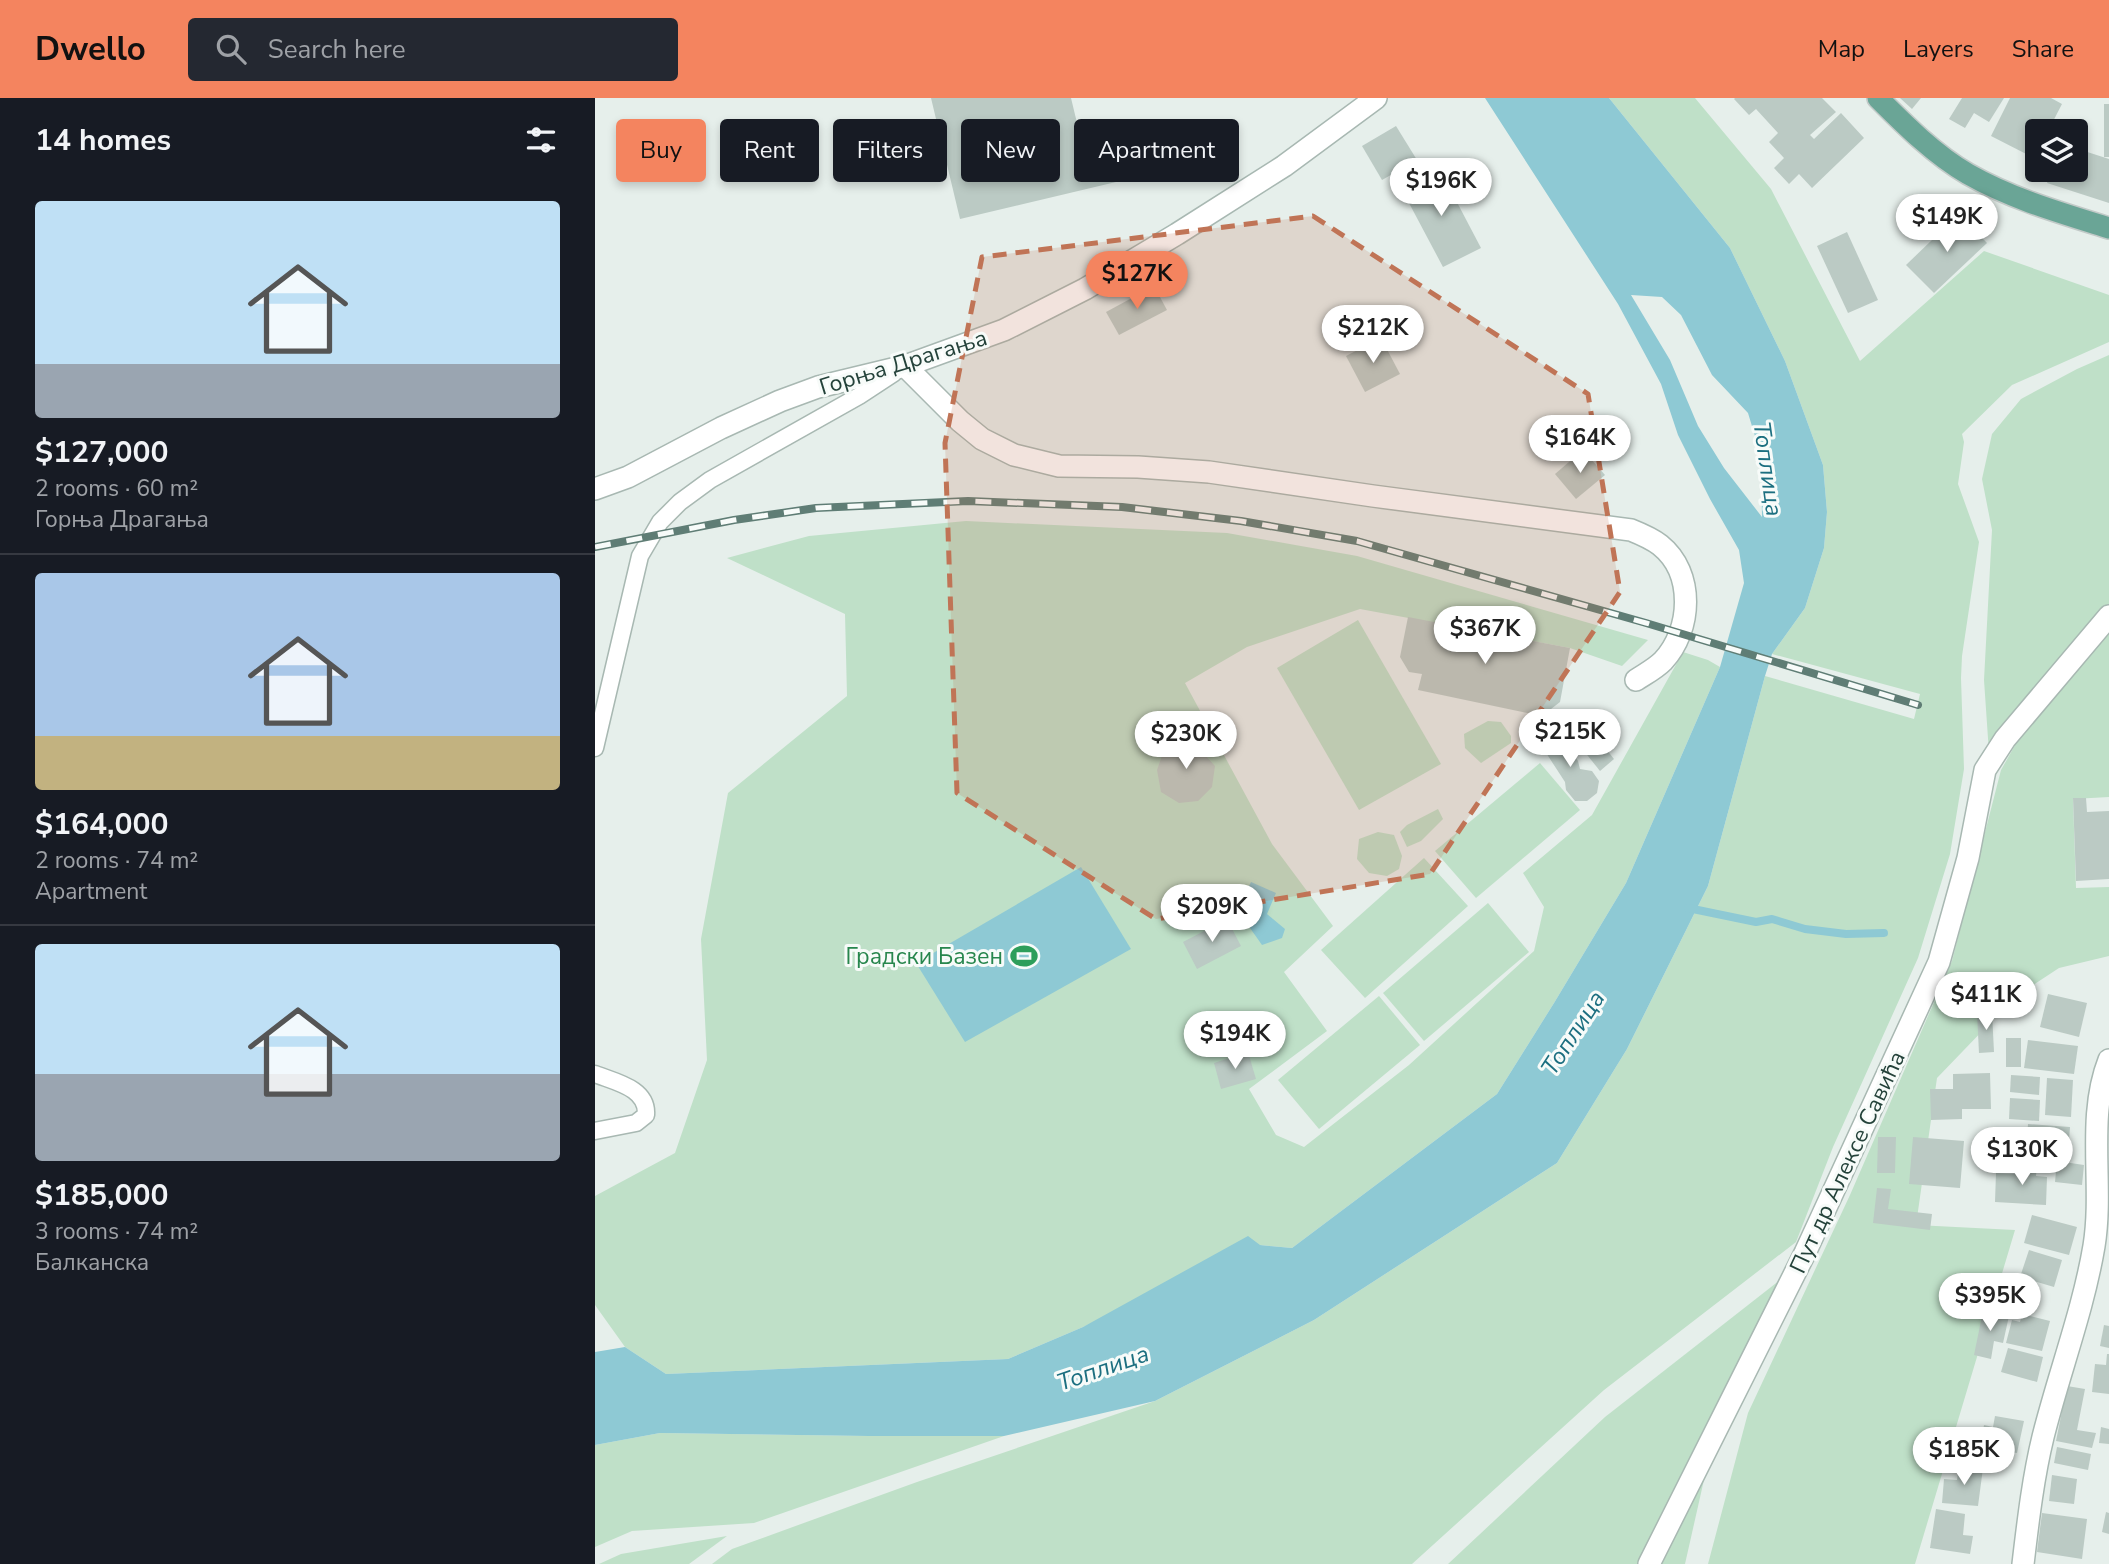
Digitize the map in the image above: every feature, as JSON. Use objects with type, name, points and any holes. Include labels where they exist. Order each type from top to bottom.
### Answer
[{"type":"main road","points":[[1878,98],[1907,126],[1966,173],[2038,206],[2109,228]]},
{"type":"street","name":"Горња Драгања","points":[[595,489],[628,477],[721,428],[780,401],[817,387],[905,366],[1004,330],[1085,289],[1177,234],[1284,166],[1376,98]]},
{"type":"street","points":[[905,366],[982,439],[1014,455],[1059,466],[1138,467],[1209,472],[1631,530],[1647,536],[1661,545],[1681,573],[1686,604],[1685,620],[1673,649],[1658,666],[1636,680]]},
{"type":"street","name":"Пут др Алексе Савића","points":[[1649,1564],[1805,1253],[1939,961],[1968,858],[1985,770],[2005,739],[2109,616]]},
{"type":"street","points":[[2023,1564],[2042,1439],[2079,1311],[2094,1244],[2099,1105],[2109,1060]]},
{"type":"lane","points":[[595,748],[641,556],[660,522],[680,502],[710,480],[859,396],[905,366]]},
{"type":"lane","points":[[595,1074],[640,1094],[647,1106],[646,1115],[636,1123],[595,1131]]},
{"type":"highlighted area","points":[[1313,216],[1588,394],[1620,592],[1430,874],[1156,919],[957,793],[945,443],[982,257]]},
{"type":"green space","points":[[1609,98],[1695,98],[1771,189],[1860,361],[1984,251],[2109,295],[2109,342],[2012,385],[1962,434],[1964,442],[1958,484],[1979,542],[1962,656],[1964,769],[1950,854],[1918,958],[1833,1147],[1796,1242],[1604,1390],[1412,1564],[712,1564],[732,1549],[917,1482],[1155,1401],[1314,1320],[1557,1163],[1627,1049],[1708,886],[1765,676],[1914,719],[1920,694],[1772,654],[1805,608],[1824,548],[1827,512],[1823,465],[1785,361],[1730,248]]},
{"type":"green space","points":[[2109,355],[2109,606],[1989,753],[1984,680],[1992,530],[1982,479],[1992,434],[2021,399]]},
{"type":"green space","points":[[966,521],[1227,533],[1357,556],[1648,640],[1622,666],[1570,648],[1360,609],[1247,647],[1185,683],[1272,844],[1333,926],[1284,972],[1327,1031],[1249,1089],[1276,1135],[1304,1147],[1409,1065],[1534,951],[1544,907],[1523,873],[1592,815],[1683,652],[1720,667],[1626,883],[1497,1094],[1292,1248],[1260,1245],[1008,1359],[666,1374],[625,1347],[595,1305],[595,1196],[675,1153],[707,1060],[701,939],[728,793],[847,696],[845,614],[727,558],[809,536]]},
{"type":"green space","points":[[1358,620],[1441,764],[1359,810],[1277,668]]},
{"type":"green space","points":[[2109,633],[2109,797],[2073,799],[2076,888],[2109,887],[2109,956],[2059,968],[2015,997],[1937,1078],[1916,1225],[2015,1230],[1915,1564],[1708,1564],[1748,1413],[1850,1195],[1952,961],[2001,770],[2018,740]]},
{"type":"green space","points":[[1488,721],[1501,722],[1511,736],[1511,743],[1481,763],[1465,748],[1464,734]]},
{"type":"green space","points":[[1540,763],[1580,810],[1476,898],[1435,851]]},
{"type":"green space","points":[[1438,809],[1443,819],[1421,841],[1407,847],[1400,832],[1407,825]]},
{"type":"green space","points":[[1378,832],[1394,835],[1402,856],[1399,869],[1387,876],[1369,873],[1357,859],[1359,839]]},
{"type":"green space","points":[[1424,858],[1468,906],[1365,998],[1321,950]]},
{"type":"green space","points":[[1488,903],[1529,952],[1424,1041],[1383,993]]},
{"type":"green space","points":[[1379,996],[1420,1045],[1319,1129],[1278,1080]]},
{"type":"green space","points":[[1789,1273],[1640,1564],[1448,1564],[1605,1417]]},
{"type":"green space","points":[[660,1433],[1004,1436],[754,1523],[632,1531],[595,1547],[595,1445]]},
{"type":"green space","points":[[1708,1462],[1685,1564],[1661,1564]]},
{"type":"green space","points":[[727,1536],[689,1564],[599,1564],[621,1554]]},
{"type":"water","name":"Топлица","points":[[1485,98],[1609,98],[1730,248],[1785,361],[1823,465],[1827,512],[1824,548],[1805,608],[1772,654],[1765,676],[1708,886],[1627,1049],[1557,1163],[1314,1320],[1155,1401],[1004,1436],[660,1433],[595,1445],[595,1352],[625,1347],[666,1374],[1008,1359],[1083,1327],[1248,1236],[1260,1245],[1292,1248],[1497,1094],[1626,883],[1720,667],[1744,583],[1739,550],[1678,435],[1661,384],[1618,304]],"holes":[[[1631,295],[1662,297],[1681,315],[1712,375],[1748,413],[1761,456],[1762,517],[1724,468],[1698,426],[1670,360]]]},
{"type":"water","name":"Градски Базен","points":[[1081,867],[1131,949],[965,1042],[916,963]]},
{"type":"water","points":[[1251,882],[1276,893],[1267,914],[1285,929],[1282,938],[1262,945],[1238,911]]},
{"type":"building","points":[[931,98],[1071,98],[1076,119],[1074,182],[1116,182],[960,219],[947,165],[947,119],[936,119]]},
{"type":"building","points":[[1735,98],[1822,98],[1836,112],[1810,135],[1814,139],[1841,113],[1864,138],[1812,188],[1799,174],[1789,184],[1774,168],[1784,158],[1769,142],[1778,133],[1756,109],[1749,115]]},
{"type":"building","points":[[1900,98],[1921,98],[1912,109]]},
{"type":"building","points":[[1962,98],[2004,98],[1989,122],[1974,113],[1965,128],[1949,119]]},
{"type":"building","points":[[2010,98],[2051,98],[2062,104],[2054,119],[2025,119],[2025,153],[1991,136]]},
{"type":"building","points":[[2104,104],[2109,104],[2109,157],[2104,157]]},
{"type":"building","points":[[1396,126],[1417,160],[1382,180],[1362,146]]},
{"type":"building","points":[[2088,152],[2109,159],[2109,203],[2047,183],[2088,182]]},
{"type":"building","points":[[1439,168],[1481,248],[1443,267],[1401,188]]},
{"type":"building","points":[[1959,214],[1987,243],[1934,293],[1906,265]]},
{"type":"building","points":[[1847,232],[1878,300],[1848,313],[1817,246]]},
{"type":"building","points":[[1154,286],[1167,310],[1119,335],[1106,312]]},
{"type":"building","points":[[1381,338],[1400,374],[1365,392],[1346,356]]},
{"type":"building","points":[[1583,450],[1605,475],[1576,499],[1555,474]]},
{"type":"building","points":[[1408,617],[1570,648],[1560,702],[1542,716],[1418,690],[1422,674],[1409,672],[1400,657]]},
{"type":"building","points":[[1582,719],[1614,759],[1600,771],[1568,731]]},
{"type":"building","points":[[1557,730],[1578,761],[1580,769],[1592,771],[1599,781],[1597,793],[1587,801],[1575,801],[1566,790],[1565,782],[1539,742]]},
{"type":"building","points":[[1183,734],[1208,740],[1204,754],[1215,766],[1212,787],[1198,801],[1179,803],[1161,792],[1157,770],[1164,750],[1180,747]]},
{"type":"building","points":[[2073,798],[2086,798],[2087,812],[2109,811],[2109,879],[2076,881]]},
{"type":"building","points":[[1227,919],[1241,946],[1197,969],[1183,942]]},
{"type":"building","points":[[2048,994],[2087,1003],[2079,1037],[2040,1027]]},
{"type":"building","points":[[1992,1012],[1994,1052],[1979,1053],[1977,1013]]},
{"type":"building","points":[[2006,1038],[2021,1038],[2021,1067],[2006,1067]]},
{"type":"building","points":[[2028,1040],[2078,1046],[2074,1074],[2024,1068]]},
{"type":"building","points":[[1248,1052],[1256,1079],[1221,1089],[1214,1063]]},
{"type":"building","points":[[1990,1073],[1991,1109],[1962,1109],[1962,1119],[1931,1120],[1930,1089],[1953,1089],[1953,1074]]},
{"type":"building","points":[[2011,1075],[2040,1077],[2039,1095],[2010,1092]]},
{"type":"building","points":[[2047,1078],[2073,1080],[2071,1117],[2045,1115]]},
{"type":"building","points":[[2010,1098],[2040,1100],[2039,1121],[2009,1119]]},
{"type":"building","points":[[2028,1124],[2070,1127],[2068,1155],[2026,1151]]},
{"type":"building","points":[[1878,1137],[1896,1137],[1895,1173],[1877,1173]]},
{"type":"building","points":[[1913,1137],[1964,1141],[1960,1188],[1909,1184]]},
{"type":"building","points":[[2057,1161],[2084,1165],[2082,1185],[2055,1182]]},
{"type":"building","points":[[2021,1164],[2037,1165],[2036,1176],[2047,1177],[2046,1205],[1995,1202],[1996,1173],[2020,1174]]},
{"type":"building","points":[[1877,1188],[1891,1189],[1888,1209],[1932,1214],[1930,1230],[1873,1223]]},
{"type":"building","points":[[2032,1215],[2077,1227],[2069,1255],[2024,1243]]},
{"type":"building","points":[[2029,1250],[2062,1260],[2054,1287],[2020,1277]]},
{"type":"building","points":[[1983,1311],[2009,1316],[2003,1343],[1994,1341],[1991,1359],[1974,1355]]},
{"type":"building","points":[[2022,1314],[2050,1321],[2042,1351],[2006,1343],[2012,1320],[2020,1322]]},
{"type":"building","points":[[2104,1325],[2109,1326],[2109,1348],[2100,1346]]},
{"type":"building","points":[[2008,1348],[2043,1357],[2037,1382],[2001,1372]]},
{"type":"building","points":[[2107,1354],[2109,1394],[2092,1392],[2095,1364],[2106,1365]]},
{"type":"building","points":[[2067,1386],[2085,1389],[2077,1430],[2096,1433],[2092,1448],[2056,1441]]},
{"type":"building","points":[[1995,1416],[2024,1421],[2017,1453],[1980,1446],[1984,1425],[1993,1427]]},
{"type":"building","points":[[2101,1427],[2109,1429],[2109,1444],[2099,1443]]},
{"type":"building","points":[[2057,1447],[2091,1454],[2088,1470],[2054,1463]]},
{"type":"building","points":[[1959,1465],[1983,1468],[1978,1506],[1942,1503],[1944,1479],[1957,1480]]},
{"type":"building","points":[[2052,1475],[2077,1479],[2074,1504],[2049,1501]]},
{"type":"building","points":[[1936,1509],[1965,1514],[1963,1535],[1973,1536],[1970,1554],[1930,1548]]},
{"type":"building","points":[[2106,1512],[2109,1513],[2109,1534],[2102,1532]]},
{"type":"building","points":[[2042,1513],[2087,1519],[2082,1559],[2037,1552]]},
{"type":"waterway","points":[[1688,908],[1756,922],[1772,919],[1805,929],[1846,934],[1884,933]]},
{"type":"railway","points":[[595,547],[734,520],[816,508],[968,501],[1122,507],[1241,521],[1357,541],[1646,623],[1918,705]]},
{"type":"place","name":"Градски Базен","points":[[1024,956]]}]
